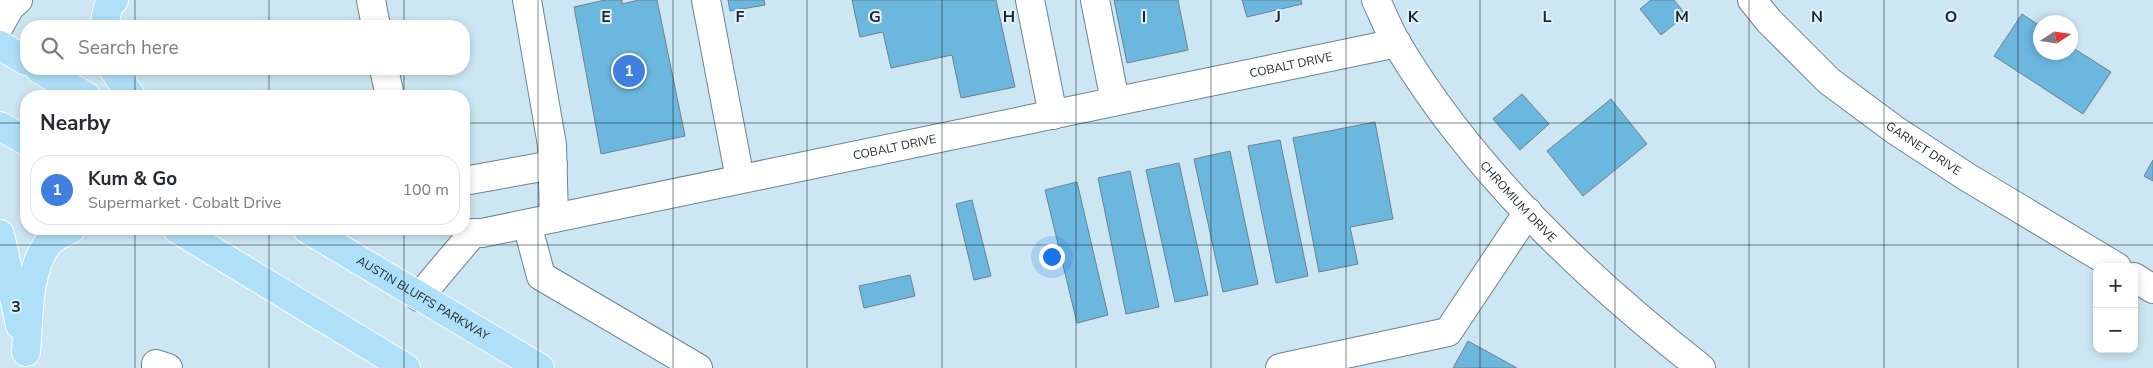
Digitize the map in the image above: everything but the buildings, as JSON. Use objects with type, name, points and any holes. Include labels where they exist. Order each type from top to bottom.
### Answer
[{"type":"main road","points":[[105,20],[108,6],[114,0]]},
{"type":"main road","points":[[0,45],[20,57]]},
{"type":"main road","points":[[50,75],[76,90]]},
{"type":"main road","points":[[117,75],[127,90]]},
{"type":"main road","points":[[0,126],[20,138]]},
{"type":"main road","points":[[0,234],[28,360]]},
{"type":"main road","points":[[28,360],[31,296],[40,258],[47,244],[59,235]]},
{"type":"main road","points":[[187,235],[406,368]]},
{"type":"main road","name":"AUSTIN BLUFFS PARKWAY","points":[[317,235],[540,368]]},
{"type":"street","points":[[0,25],[10,7],[18,0]]},
{"type":"street","points":[[371,0],[375,20]]},
{"type":"street","points":[[526,0],[552,145],[554,218]]},
{"type":"street","points":[[706,0],[740,180]]},
{"type":"street","points":[[1030,0],[1053,114]]},
{"type":"street","points":[[1095,0],[1115,102]]},
{"type":"street","name":"CHROMIUM DRIVE","points":[[1376,0],[1397,43],[1450,122],[1528,212],[1590,275],[1647,326],[1701,368]]},
{"type":"street","name":"GARNET DRIVE","points":[[1752,0],[1829,81],[1873,114],[1967,177],[2110,263]]},
{"type":"street","name":"COBALT DRIVE","points":[[419,296],[474,233],[527,224],[1397,43]]},
{"type":"street","points":[[385,75],[389,90]]},
{"type":"street","points":[[470,181],[553,165]]},
{"type":"street","points":[[1280,368],[1448,332],[1528,212]]},
{"type":"street","points":[[527,224],[541,276],[687,365]]},
{"type":"street","points":[[2138,279],[2153,288]]},
{"type":"street","points":[[156,368],[156,364],[168,368]]},
{"type":"place","name":"Kum & Go","points":[[629,71]]}]
